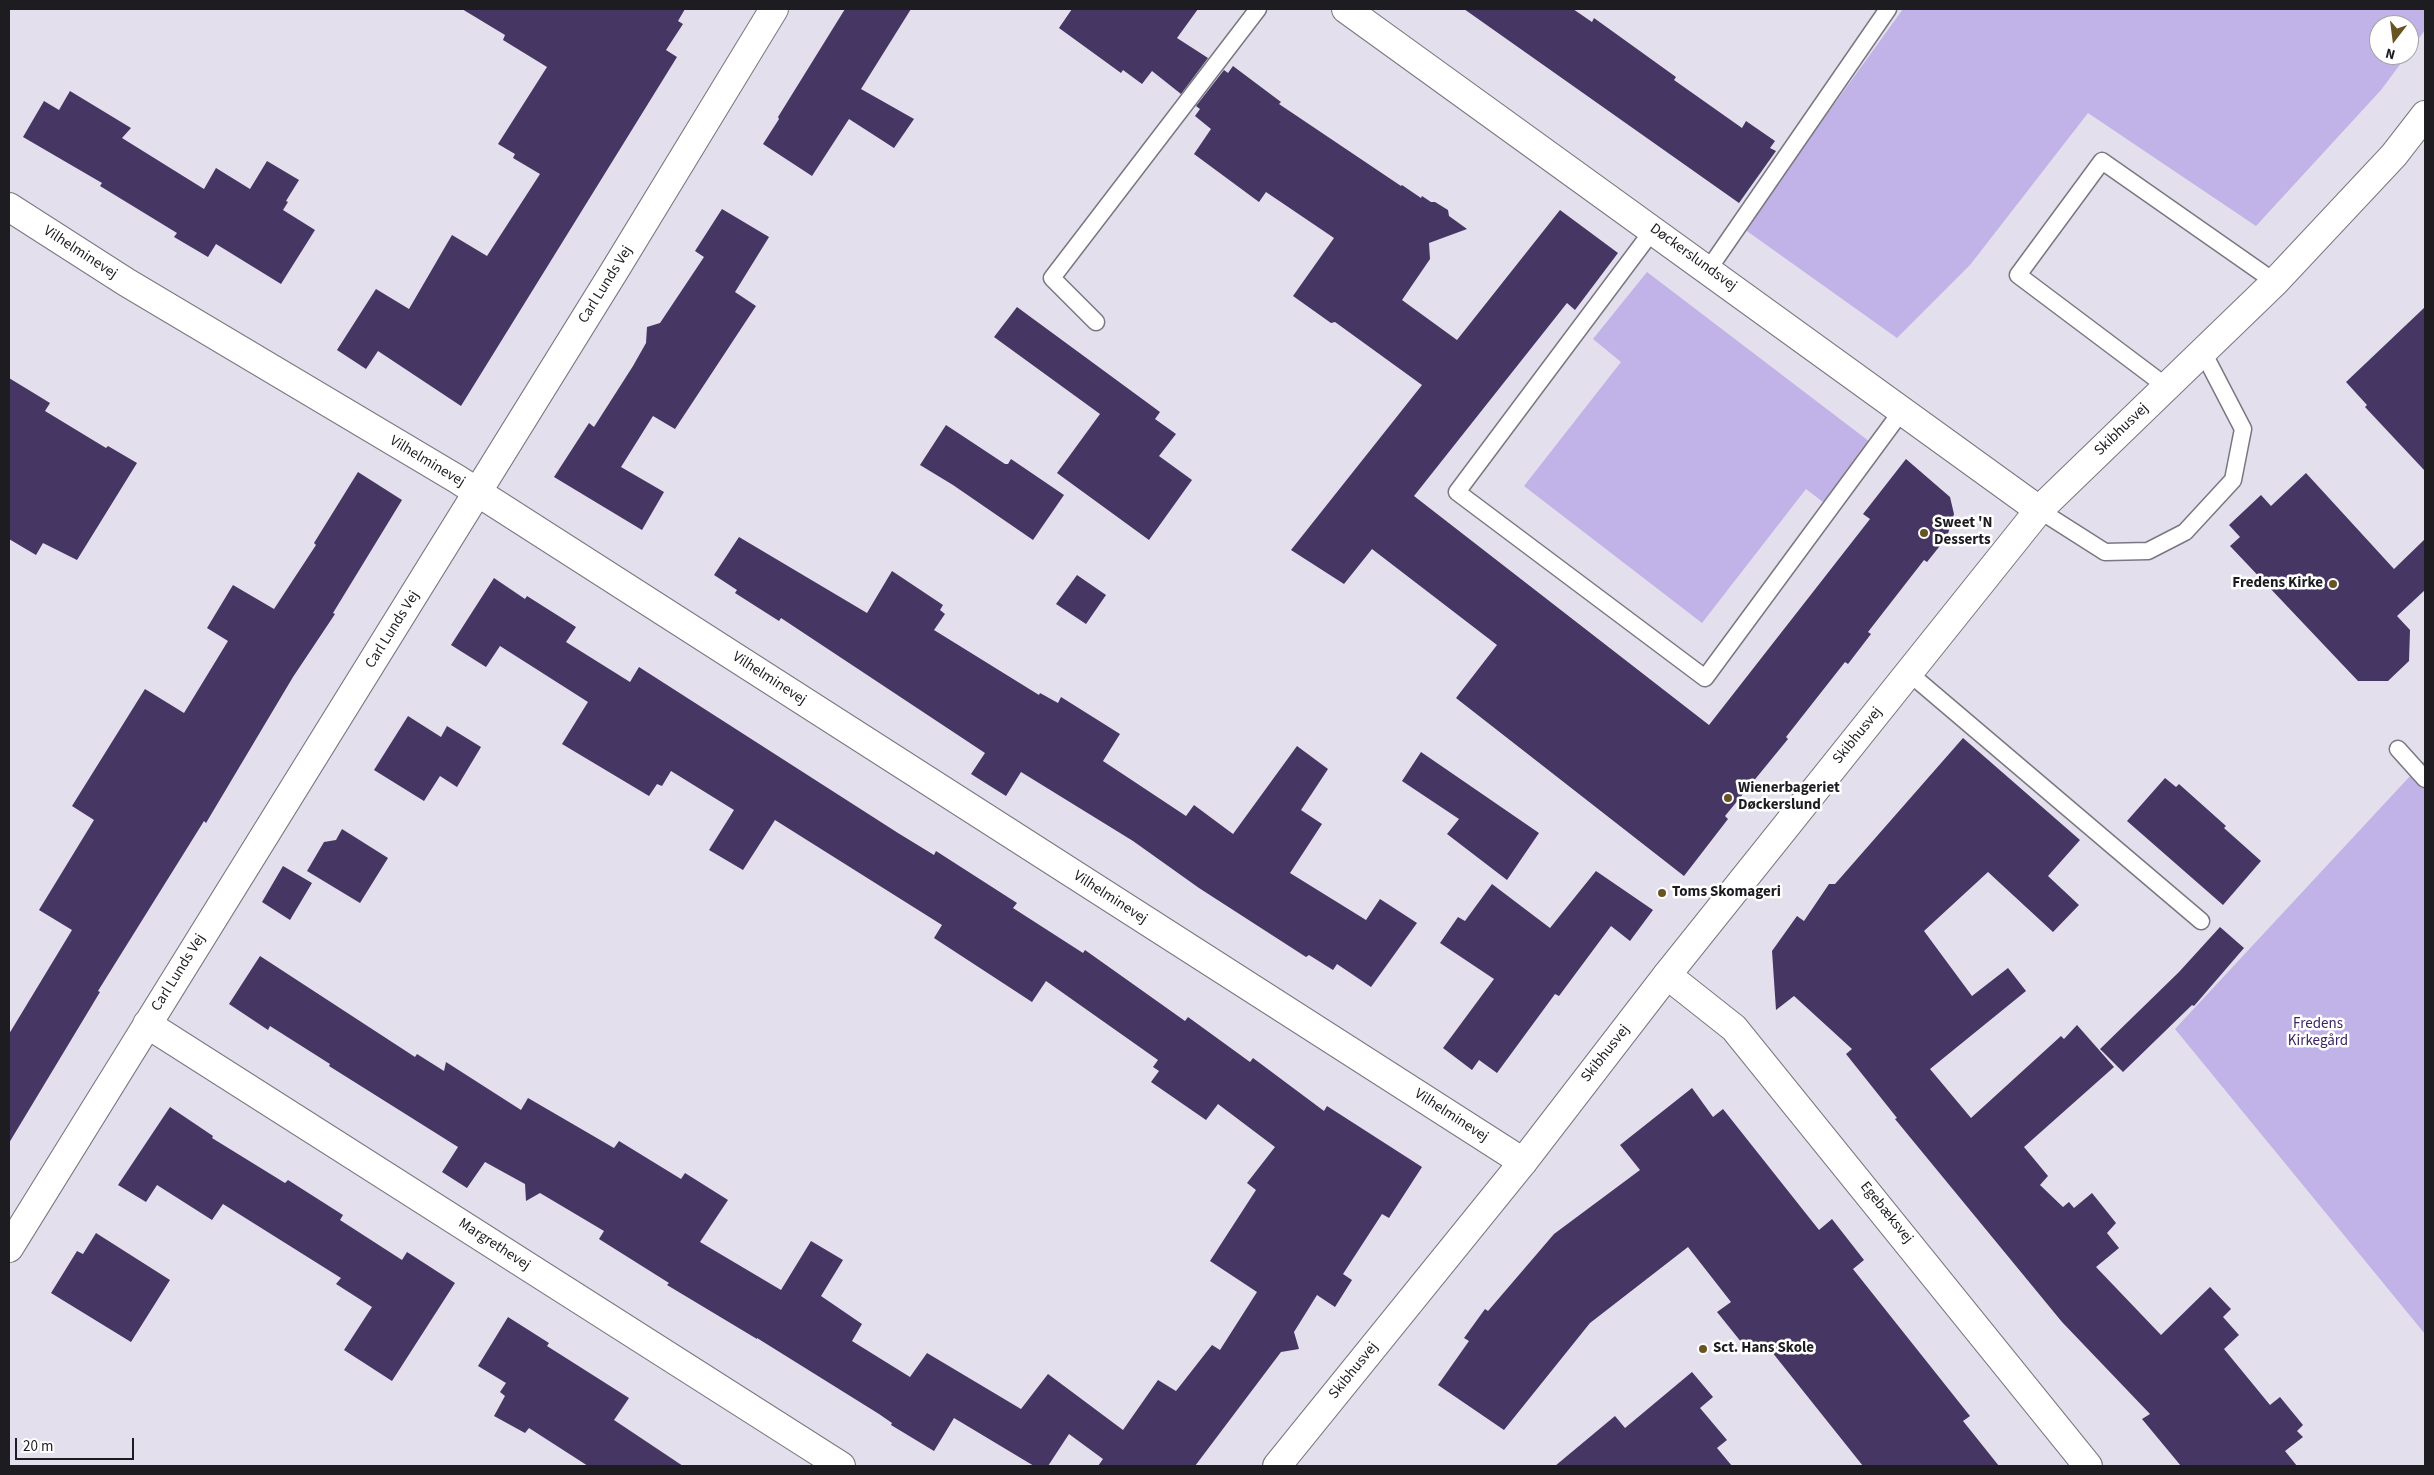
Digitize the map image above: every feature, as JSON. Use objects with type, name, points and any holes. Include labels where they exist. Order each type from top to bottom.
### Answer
[{"type":"street","name":"Carl Lunds Vej","points":[[9,1248],[616,270],[774,9]]},
{"type":"street","name":"Døckerslundsvej","points":[[1346,9],[2039,510]]},
{"type":"street","name":"Skibhusvej","points":[[1277,1466],[1523,1162],[1667,975],[2039,510],[2275,282],[2394,156],[2425,115]]},
{"type":"street","name":"Vilhelminevej","points":[[9,207],[126,282],[476,493],[1523,1162]]},
{"type":"street","name":"Egebæksvej","points":[[1667,975],[1734,1028],[2088,1466]]},
{"type":"street","name":"Margrethevej","points":[[147,1024],[841,1466]]},
{"type":"lane","points":[[1096,322],[1052,278],[1258,9]]},
{"type":"lane","points":[[1708,270],[1888,9]]},
{"type":"lane","points":[[2167,386],[2018,275],[2102,161],[2275,282]]},
{"type":"lane","points":[[1653,230],[1457,492],[1705,678],[1901,412]]},
{"type":"lane","points":[[2039,510],[2105,552],[2148,551],[2185,532],[2233,480],[2243,429],[2203,352]]},
{"type":"lane","points":[[1909,672],[2201,921]]},
{"type":"lane","points":[[2398,749],[2425,779]]},
{"type":"green space","points":[[1903,9],[2425,9],[2425,30],[2419,38],[2419,15],[2369,15],[2369,65],[2400,65],[2381,90],[2256,226],[2088,113],[1970,265],[1897,338],[1744,229]]},
{"type":"green space","points":[[1647,272],[1870,442],[1823,502],[1806,489],[1702,623],[1524,486],[1621,362],[1593,339]]},
{"type":"green space","name":"Fredens Kirkegård","points":[[2425,760],[2425,1334],[2175,1029]]},
{"type":"building","points":[[462,9],[685,9],[678,21],[683,24],[666,50],[677,57],[461,406],[378,351],[366,369],[337,350],[376,289],[409,309],[452,235],[487,256],[540,174],[513,158],[515,154],[498,144],[547,67],[503,40],[505,35]]},
{"type":"building","points":[[845,9],[911,9],[861,89],[914,119],[894,148],[849,119],[812,176],[763,144]]},
{"type":"building","points":[[1072,9],[1198,9],[1177,38],[1208,58],[1181,94],[1152,71],[1142,84],[1123,70],[1121,73],[1059,28]]},
{"type":"building","points":[[1464,9],[1573,9],[1592,22],[1594,18],[1676,77],[1674,80],[1742,128],[1746,121],[1775,141],[1770,148],[1776,151],[1739,203]]},
{"type":"building","points":[[1233,66],[1281,102],[1279,104],[1401,186],[1421,198],[1422,196],[1448,210],[1449,216],[1467,229],[1429,243],[1430,259],[1402,300],[1457,340],[1560,210],[1618,253],[1575,310],[1567,303],[1414,496],[1709,725],[1870,519],[1863,514],[1906,459],[1950,497],[1954,514],[1947,537],[1927,562],[1924,560],[1868,632],[1871,634],[1848,664],[1845,662],[1786,737],[1788,739],[1725,816],[1728,819],[1684,876],[1456,698],[1497,645],[1372,549],[1344,584],[1291,550],[1422,385],[1335,322],[1331,323],[1293,296],[1334,238],[1266,192],[1259,202],[1194,154],[1211,129],[1195,116],[1200,109],[1196,106],[1224,70],[1228,73]]},
{"type":"building","points":[[70,91],[131,128],[122,138],[204,189],[216,168],[250,189],[267,161],[299,180],[286,201],[288,202],[283,210],[315,230],[281,284],[216,244],[208,257],[174,237],[177,233],[100,186],[102,183],[23,137],[44,101],[59,110]]},
{"type":"building","points":[[722,209],[769,237],[735,292],[756,306],[675,429],[653,416],[621,467],[664,492],[642,530],[554,477],[589,423],[594,427],[633,366],[646,343],[647,327],[660,323],[704,257],[695,251]]},
{"type":"building","points":[[1017,307],[1160,412],[1155,419],[1176,434],[1159,456],[1192,480],[1149,540],[1057,473],[1100,414],[994,337]]},
{"type":"building","points":[[2425,307],[2425,471],[2365,407],[2367,405],[2346,382]]},
{"type":"building","points":[[9,378],[50,403],[45,411],[106,448],[108,446],[137,463],[77,560],[43,543],[36,555],[9,539]]},
{"type":"building","points":[[946,425],[1005,464],[1008,464],[1011,459],[1064,495],[1033,540],[953,485],[920,465]]},
{"type":"building","points":[[358,472],[402,500],[333,613],[335,614],[293,677],[206,823],[204,821],[98,991],[100,992],[9,1143],[9,1034],[72,930],[39,910],[94,820],[72,806],[145,689],[184,713],[228,641],[207,628],[233,585],[274,609],[316,545],[314,543]]},
{"type":"building","name":"Fredens Kirke","points":[[2306,473],[2394,569],[2425,539],[2425,590],[2397,616],[2410,630],[2409,661],[2388,681],[2358,681],[2230,546],[2240,537],[2229,525],[2261,495],[2271,506]]},
{"type":"building","points":[[739,537],[867,613],[892,571],[943,605],[940,610],[945,614],[934,630],[1039,695],[1040,693],[1058,703],[1061,697],[1120,734],[1103,761],[1186,816],[1194,805],[1233,834],[1297,746],[1328,769],[1301,810],[1322,824],[1290,873],[1366,920],[1380,899],[1417,923],[1371,987],[1337,964],[1333,970],[1309,955],[1306,957],[1199,888],[1133,841],[1021,772],[1006,796],[971,774],[985,753],[781,618],[779,621],[735,593],[737,590],[714,575]]},
{"type":"building","points":[[1077,575],[1106,595],[1086,624],[1056,604]]},
{"type":"building","points":[[494,578],[525,599],[527,596],[576,627],[566,642],[630,682],[639,667],[898,833],[934,855],[936,851],[1017,903],[1013,908],[1083,953],[1085,950],[1185,1021],[1188,1017],[1250,1062],[1253,1058],[1324,1111],[1327,1106],[1422,1167],[1389,1218],[1382,1214],[1343,1274],[1352,1280],[1335,1307],[1317,1295],[1294,1332],[1299,1349],[1281,1352],[1195,1466],[1098,1466],[1103,1459],[1069,1434],[1048,1466],[1034,1466],[954,1418],[934,1451],[891,1425],[892,1423],[879,1414],[757,1338],[667,1285],[669,1283],[599,1239],[604,1231],[540,1193],[526,1201],[525,1184],[485,1162],[467,1188],[442,1172],[458,1147],[329,1066],[330,1064],[270,1026],[268,1030],[229,1004],[260,956],[415,1057],[417,1054],[444,1071],[446,1062],[521,1110],[528,1098],[614,1148],[619,1141],[681,1179],[685,1173],[728,1200],[700,1242],[781,1290],[811,1241],[843,1260],[821,1296],[862,1324],[852,1341],[910,1377],[927,1353],[1021,1409],[1048,1374],[1123,1430],[1158,1380],[1176,1391],[1212,1345],[1220,1350],[1257,1292],[1210,1261],[1256,1190],[1247,1183],[1275,1147],[1218,1104],[1206,1120],[1151,1082],[1159,1071],[1153,1067],[1158,1060],[1046,981],[1032,1002],[934,938],[942,925],[775,820],[743,870],[709,850],[734,810],[671,771],[662,786],[657,784],[649,796],[562,744],[588,702],[500,646],[486,667],[451,645]]},
{"type":"building","points":[[408,716],[441,737],[447,726],[481,747],[457,787],[440,776],[424,801],[374,770]]},
{"type":"building","points":[[1963,738],[2080,840],[2048,876],[2079,905],[2053,932],[1988,872],[1924,931],[1972,996],[2008,968],[2026,991],[1930,1069],[1971,1118],[2061,1036],[2064,1039],[2077,1025],[2114,1067],[2024,1147],[2048,1176],[2040,1185],[2063,1207],[2069,1202],[2074,1208],[2092,1193],[2116,1223],[2107,1233],[2119,1248],[2096,1267],[2161,1335],[2210,1287],[2231,1309],[2223,1317],[2239,1335],[2224,1349],[2270,1405],[2280,1397],[2303,1425],[2297,1431],[2303,1437],[2285,1451],[2297,1466],[2181,1466],[2142,1419],[2150,1414],[2062,1322],[1895,1119],[1897,1118],[1846,1054],[1852,1049],[1794,996],[1776,1010],[1772,951],[1797,916],[1804,921],[1829,884],[1835,884]]},
{"type":"building","points":[[1421,752],[1539,833],[1507,880],[1447,834],[1459,819],[1402,781]]},
{"type":"building","points":[[2165,778],[2176,787],[2179,784],[2226,826],[2224,828],[2261,861],[2223,905],[2127,821]]},
{"type":"building","points":[[342,829],[388,858],[360,903],[307,871],[324,842],[336,840]]},
{"type":"building","points":[[283,866],[312,883],[290,920],[262,902]]},
{"type":"building","points":[[1596,871],[1653,910],[1630,941],[1611,926],[1559,996],[1555,994],[1497,1073],[1479,1060],[1472,1070],[1443,1048],[1494,979],[1440,943],[1458,917],[1465,921],[1492,884],[1550,928]]},
{"type":"building","points":[[2220,927],[2244,948],[2194,1006],[2192,1005],[2123,1072],[2100,1049],[2179,972]]},
{"type":"building","points":[[1692,1088],[1713,1117],[1723,1109],[1819,1230],[1832,1219],[1864,1260],[1853,1269],[1970,1416],[1963,1421],[1999,1466],[1863,1466],[1764,1342],[1750,1353],[1717,1312],[1731,1302],[1688,1247],[1590,1323],[1504,1430],[1438,1385],[1469,1341],[1464,1338],[1485,1309],[1488,1311],[1554,1234],[1640,1170],[1620,1145]]},
{"type":"building","points":[[170,1107],[213,1136],[212,1138],[285,1183],[288,1180],[343,1215],[340,1220],[402,1260],[407,1252],[455,1283],[392,1381],[344,1350],[372,1307],[336,1284],[341,1278],[223,1204],[212,1220],[157,1185],[146,1202],[118,1185]]},
{"type":"building","points":[[96,1233],[170,1280],[131,1342],[51,1293],[77,1251],[83,1254]]},
{"type":"building","points":[[508,1317],[549,1343],[547,1346],[629,1398],[614,1420],[683,1466],[588,1466],[529,1428],[525,1433],[494,1416],[505,1396],[500,1392],[506,1383],[478,1366]]},
{"type":"building","points":[[1692,1372],[1713,1397],[1700,1408],[1727,1440],[1717,1448],[1732,1466],[1555,1466],[1615,1416],[1625,1428]]},
{"type":"place","name":"Sweet 'N Desserts","points":[[1924,533]]},
{"type":"place","name":"Fredens Kirke","points":[[2333,584]]},
{"type":"place","name":"Wienerbageriet Døckerslund","points":[[1728,798]]},
{"type":"place","name":"Toms Skomageri","points":[[1662,893]]},
{"type":"place","name":"Sct. Hans Skole","points":[[1703,1349]]}]
